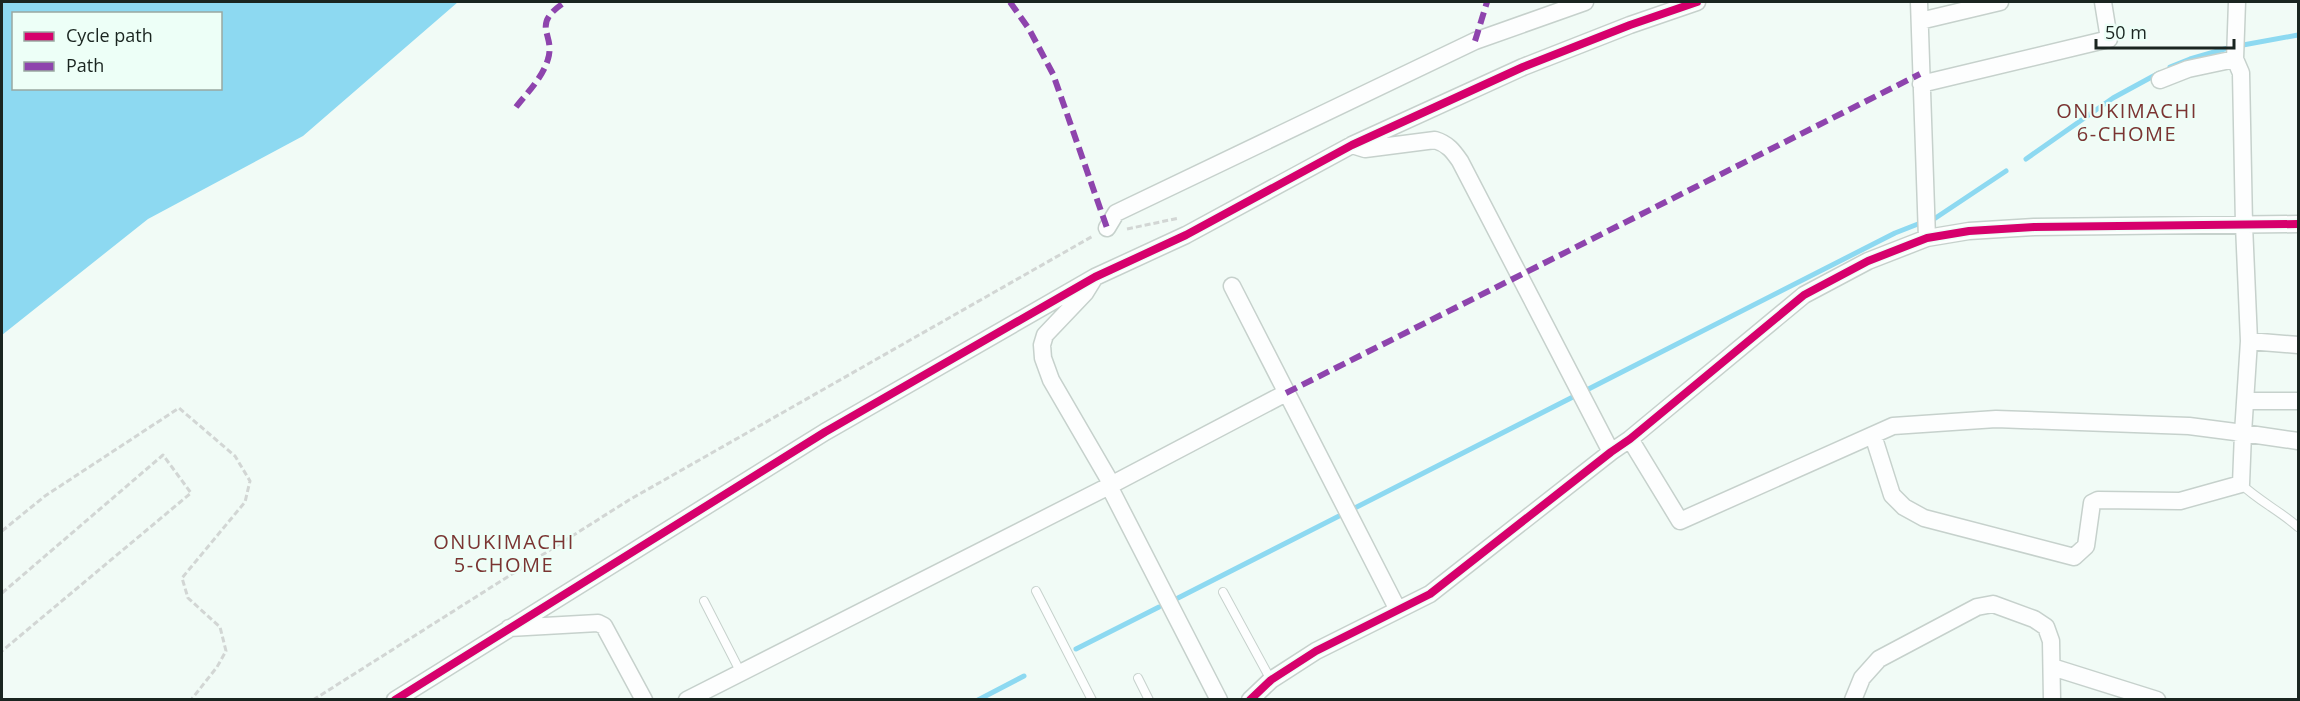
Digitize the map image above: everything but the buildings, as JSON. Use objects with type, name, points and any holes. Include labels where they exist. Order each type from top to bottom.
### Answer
[{"type":"street","points":[[1107,228],[1116,213],[1465,46],[1585,2]]},
{"type":"street","points":[[396,699],[825,432],[1095,277],[1186,236],[1352,145],[1523,67],[1630,25],[1697,2]]},
{"type":"street","points":[[1919,2],[1927,238]]},
{"type":"street","points":[[1920,21],[2000,2]]},
{"type":"street","points":[[1921,84],[2109,39],[2103,2]]},
{"type":"street","points":[[1873,435],[1892,495],[1904,507],[1924,518],[2074,557],[2086,546],[2092,503],[2098,500],[2180,501],[2241,484],[2249,341],[2241,73],[2235,59],[2237,2]]},
{"type":"street","points":[[2160,80],[2188,69],[2235,59]]},
{"type":"street","points":[[1352,145],[1365,150],[1435,140],[1444,142],[1461,161],[1611,452]]},
{"type":"street","points":[[1259,698],[1271,681],[1316,651],[1430,594],[1630,439],[1804,295],[1868,261],[1927,238],[1969,231],[2034,227],[2298,224]]},
{"type":"street","points":[[1095,277],[1085,293],[1045,335],[1041,345],[1043,358],[1051,380],[1108,478],[1109,486],[1219,699]]},
{"type":"street","points":[[1232,286],[1398,610]]},
{"type":"street","points":[[2249,341],[2298,345]]},
{"type":"street","points":[[687,699],[1109,486],[1286,393]]},
{"type":"street","points":[[2245,401],[2298,401]]},
{"type":"street","points":[[1630,439],[1680,520],[1893,426],[1996,419],[2188,426],[2298,441]]},
{"type":"street","points":[[1853,699],[1862,678],[1880,659],[1977,607],[1993,604],[2034,619],[2046,627],[2051,641],[2052,699]]},
{"type":"street","points":[[508,628],[598,623],[604,626],[644,699]]},
{"type":"street","points":[[2052,667],[2157,699]]},
{"type":"lane","points":[[2241,484],[2258,500],[2282,513],[2298,527]]},
{"type":"lane","points":[[1036,591],[1092,699]]},
{"type":"lane","points":[[1223,592],[1271,681]]},
{"type":"lane","points":[[704,601],[741,672]]},
{"type":"lane","points":[[1138,678],[1149,699]]},
{"type":"path","points":[[313,699],[629,500],[1107,228],[1130,230],[1173,218],[1183,218]]},
{"type":"path","points":[[2,531],[45,495],[179,408],[235,456],[250,481],[245,502],[182,578],[188,598],[220,627],[226,651],[217,667],[191,699]]},
{"type":"path","points":[[2,593],[163,455],[191,493],[2,651]]},
{"type":"water","points":[[2,2],[458,2],[303,136],[148,219],[2,335]]},
{"type":"waterway","points":[[2243,45],[2298,35]]},
{"type":"waterway","points":[[2170,67],[2228,48]]},
{"type":"waterway","points":[[2026,159],[2113,98],[2159,73]]},
{"type":"waterway","points":[[1934,219],[2006,171]]},
{"type":"waterway","points":[[1178,598],[1895,233],[1918,224]]},
{"type":"waterway","points":[[1076,649],[1159,607]]},
{"type":"waterway","points":[[978,700],[1024,676]]},
{"type":"marked path","points":[[516,107],[546,66],[550,50],[546,30],[548,17],[565,2]]},
{"type":"marked path","points":[[1010,2],[1029,29],[1053,74],[1107,228]]},
{"type":"marked path","points":[[1475,41],[1487,2]]},
{"type":"marked path","points":[[1286,393],[1920,74]]},
{"type":"cycle path","points":[[395,700],[825,432],[1095,277],[1186,235],[1352,145],[1523,67],[1630,25],[1697,2]]},
{"type":"cycle path","points":[[1250,700],[1271,680],[1316,651],[1430,594],[1630,439],[1804,295],[1868,261],[1927,238],[1969,231],[2034,227],[2298,224]]},
{"type":"district","name":"ONUKIMACHI 6-CHOME","points":[[2127,122]]},
{"type":"district","name":"ONUKIMACHI 5-CHOME","points":[[504,552]]}]
